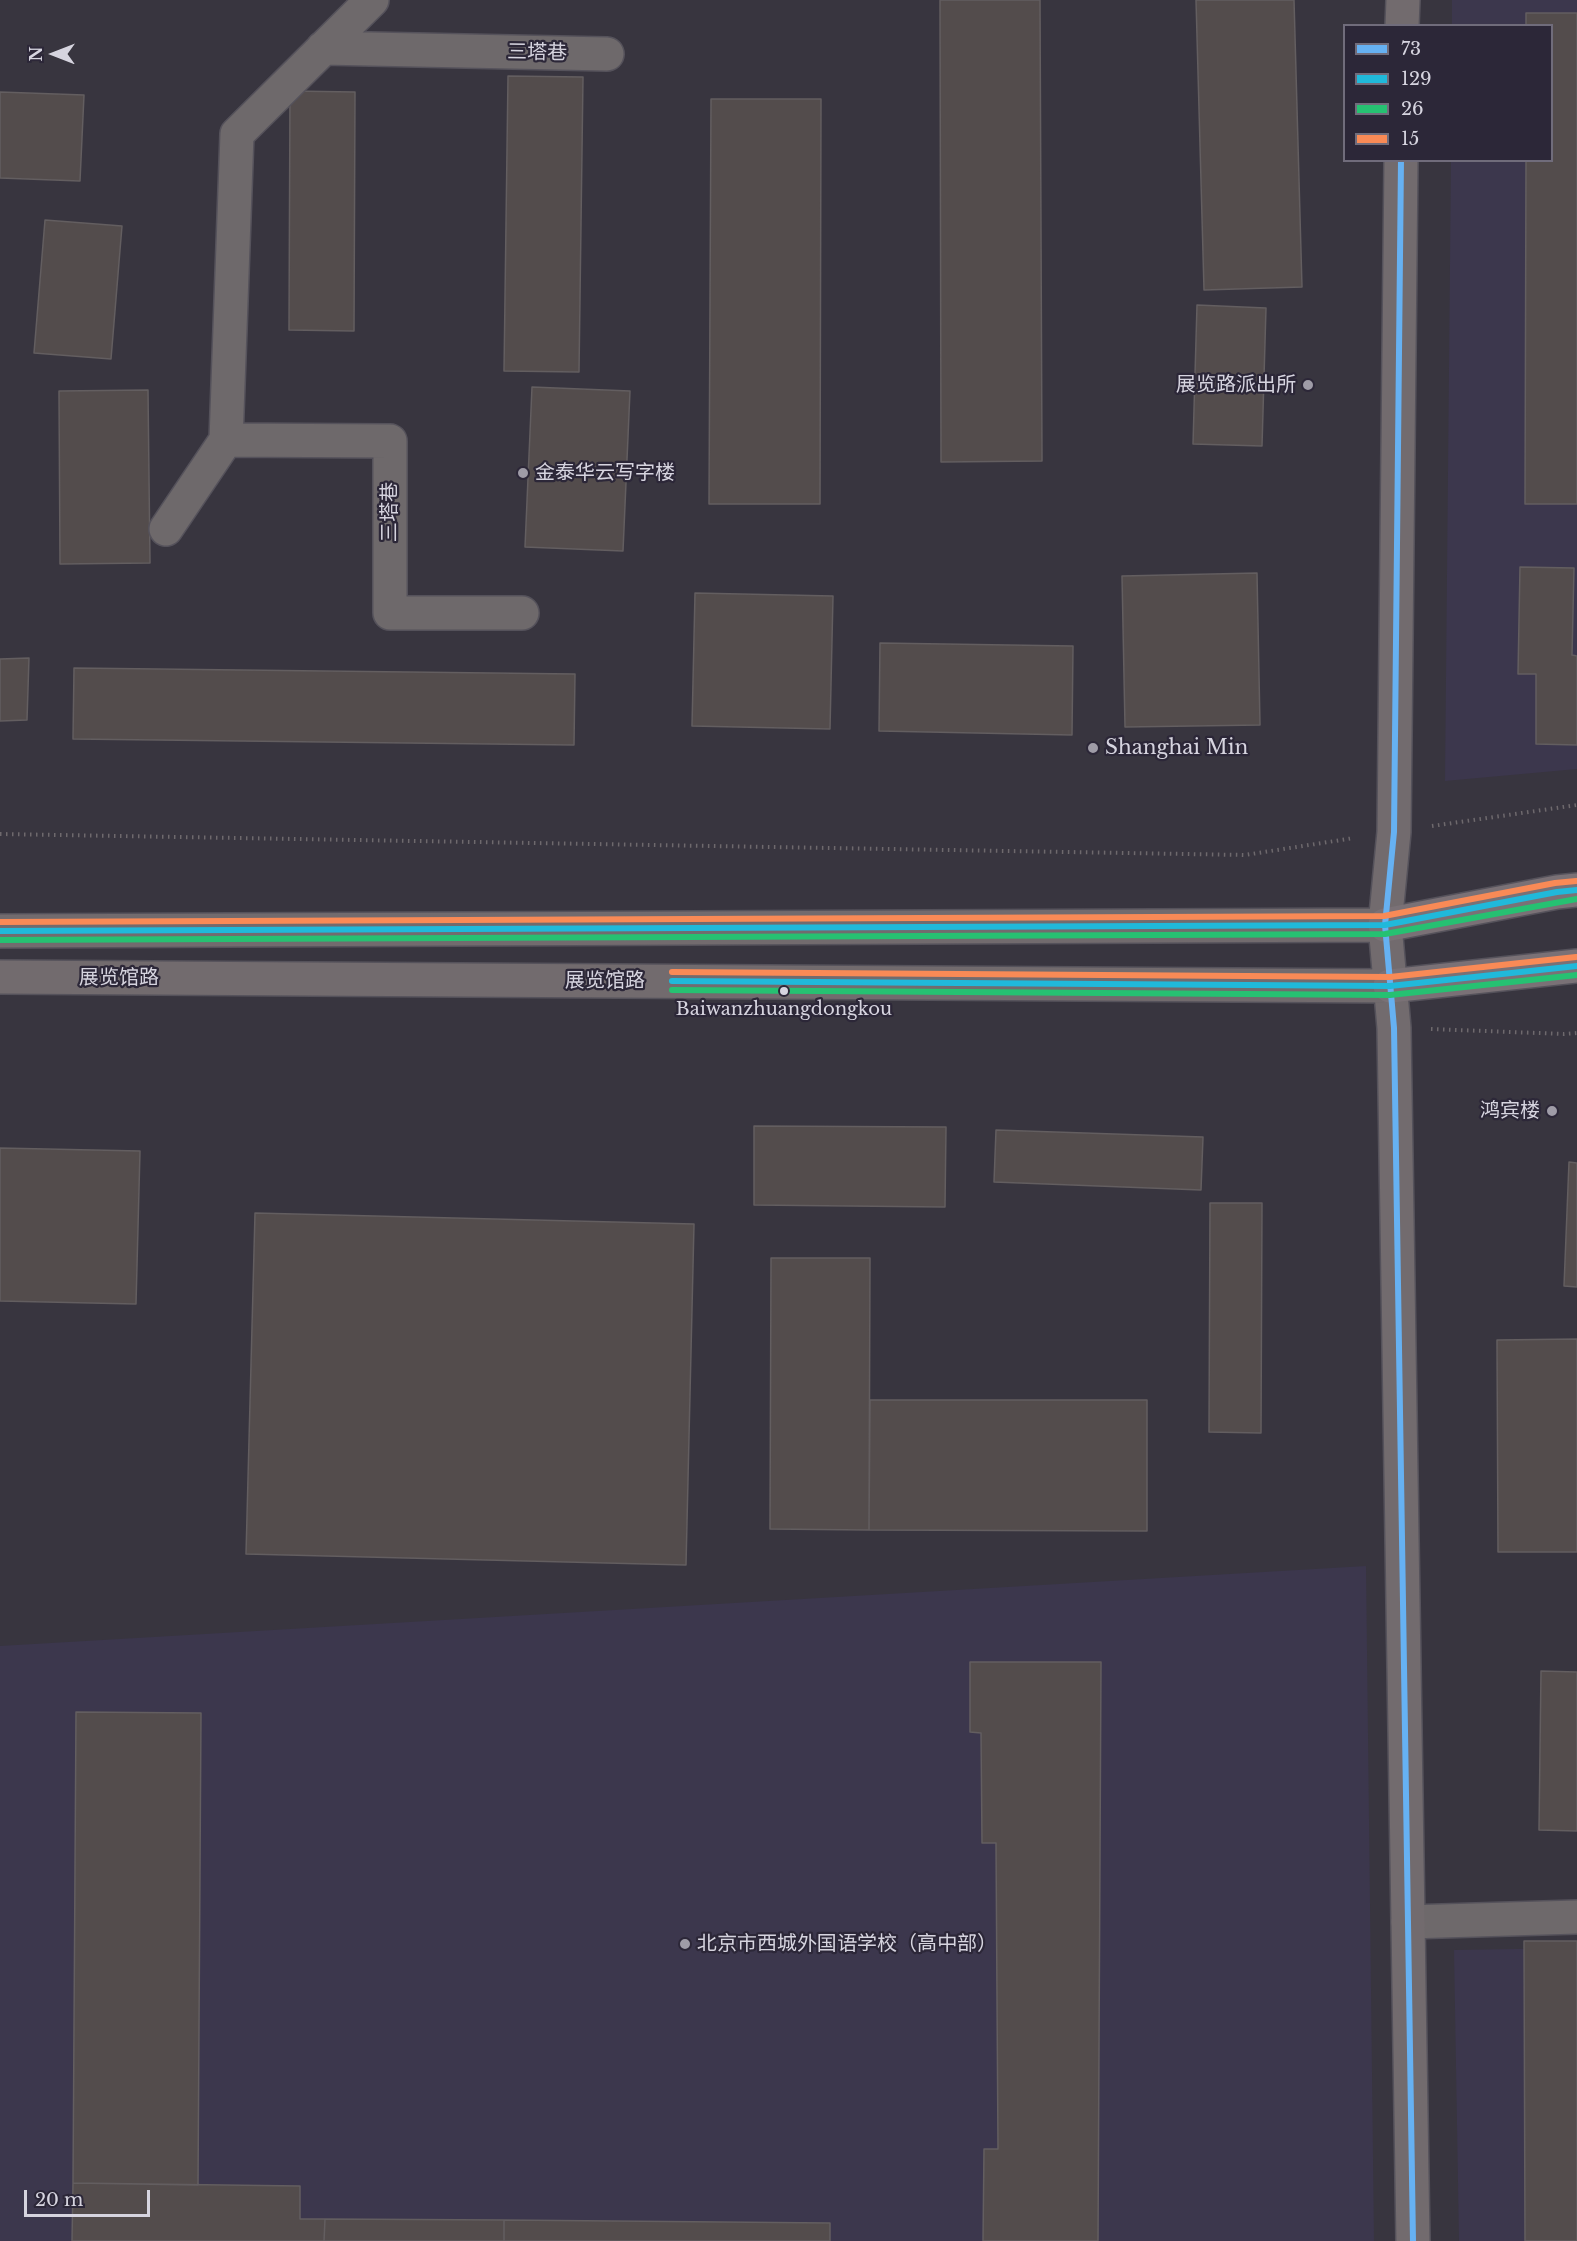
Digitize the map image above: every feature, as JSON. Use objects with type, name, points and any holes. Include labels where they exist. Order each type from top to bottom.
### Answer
[{"type":"main road","points":[[1402,24],[1403,0]]},
{"type":"main road","points":[[1401,162],[1394,832],[1385,925],[1394,1028],[1413,2241]]},
{"type":"main road","points":[[0,931],[1385,925],[1577,890]]},
{"type":"main road","points":[[1390,986],[1577,966]]},
{"type":"main road","name":"展览馆路","points":[[0,977],[1390,986]]},
{"type":"street","points":[[166,530],[226,440],[237,134],[372,0]]},
{"type":"street","name":"三塔巷","points":[[323,48],[607,54]]},
{"type":"street","name":"三塔巷","points":[[226,440],[390,441],[390,614],[522,614]]},
{"type":"street","points":[[1408,1922],[1577,1917]]},
{"type":"path","points":[[0,834],[1245,855],[1577,805]]},
{"type":"shaded area","points":[[1452,0],[1577,0],[1577,769],[1445,781],[1451,162],[1553,162],[1553,24],[1452,24]]},
{"type":"shaded area","name":"北京市西城外国语学校（高中部）","points":[[1366,1566],[1374,2241],[0,2241],[0,1646]]},
{"type":"shaded area","points":[[1577,1948],[1577,2241],[1459,2241],[1454,1950]]},
{"type":"building","points":[[940,0],[1040,0],[1042,461],[941,462]]},
{"type":"building","points":[[1196,0],[1294,0],[1302,287],[1204,290]]},
{"type":"building","points":[[1526,13],[1577,13],[1577,504],[1525,504],[1526,162],[1553,162],[1553,24],[1526,24]]},
{"type":"building","points":[[508,76],[583,77],[579,372],[504,371]]},
{"type":"building","points":[[290,91],[355,92],[354,331],[289,330]]},
{"type":"building","points":[[0,92],[84,95],[80,181],[0,178]]},
{"type":"building","points":[[711,99],[821,99],[820,504],[709,504]]},
{"type":"building","points":[[45,220],[122,226],[111,359],[34,353]]},
{"type":"building","points":[[1197,305],[1266,308],[1262,446],[1193,444]]},
{"type":"building","points":[[532,387],[630,391],[623,551],[525,547]]},
{"type":"building","points":[[148,390],[150,563],[60,564],[59,391]]},
{"type":"building","points":[[1520,567],[1574,568],[1572,655],[1577,656],[1577,745],[1536,744],[1536,674],[1518,674]]},
{"type":"building","points":[[1257,573],[1260,725],[1125,727],[1122,576]]},
{"type":"building","points":[[695,593],[833,596],[830,729],[692,726]]},
{"type":"building","points":[[880,643],[1073,646],[1072,735],[879,731]]},
{"type":"building","points":[[29,658],[27,720],[0,721],[0,659]]},
{"type":"building","points":[[74,668],[575,674],[574,745],[73,739]]},
{"type":"building","points":[[754,1126],[946,1127],[945,1207],[754,1205]]},
{"type":"building","points":[[996,1130],[1203,1137],[1201,1190],[994,1182]]},
{"type":"building","points":[[0,1148],[140,1151],[136,1304],[0,1301]]},
{"type":"building","points":[[1569,1162],[1577,1163],[1577,1287],[1564,1286]]},
{"type":"building","points":[[1210,1203],[1262,1203],[1261,1433],[1209,1432]]},
{"type":"building","points":[[255,1213],[694,1224],[686,1565],[246,1554]]},
{"type":"building","points":[[771,1258],[870,1258],[869,1530],[770,1529]]},
{"type":"building","points":[[1577,1339],[1577,1552],[1498,1552],[1497,1340]]},
{"type":"building","points":[[870,1400],[1147,1400],[1147,1531],[869,1530]]},
{"type":"building","points":[[970,1662],[1101,1662],[1098,2241],[983,2241],[984,2149],[998,2149],[996,1843],[982,1843],[981,1733],[970,1732]]},
{"type":"building","points":[[1541,1671],[1577,1672],[1577,1831],[1539,1830]]},
{"type":"building","points":[[76,1712],[201,1713],[198,2185],[73,2183]]},
{"type":"building","points":[[1524,1941],[1577,1941],[1577,2241],[1525,2241]]},
{"type":"building","points":[[73,2183],[300,2186],[300,2219],[325,2219],[324,2241],[72,2241]]},
{"type":"building","points":[[325,2219],[504,2220],[504,2241],[324,2241]]},
{"type":"building","points":[[504,2220],[830,2223],[830,2241],[504,2241]]},
{"type":"transit line","name":"73","points":[[1401,162],[1394,832],[1385,925],[1394,1028],[1413,2241]]},
{"type":"transit line","name":"15","points":[[0,922],[1384,916],[1576,881]]},
{"type":"transit line","name":"129","points":[[0,931],[1385,925],[1577,890]]},
{"type":"transit line","name":"26","points":[[0,940],[1385,934],[1577,899]]},
{"type":"transit line","name":"15","points":[[672,972],[1390,977],[1576,957]]},
{"type":"transit line","name":"129","points":[[672,981],[1390,986],[1577,966]]},
{"type":"transit line","name":"26","points":[[672,990],[1390,995],[1577,975]]},
{"type":"place","name":"展览路派出所","points":[[1308,385]]},
{"type":"place","name":"金泰华云写字楼","points":[[523,473]]},
{"type":"place","name":"Shanghai Min","points":[[1093,748]]},
{"type":"place","name":"Baiwanzhuangdongkou","points":[[784,991]]},
{"type":"place","name":"鸿宾楼","points":[[1552,1111]]},
{"type":"place","name":"北京市西城外国语学校（高中部）","points":[[685,1944]]}]
